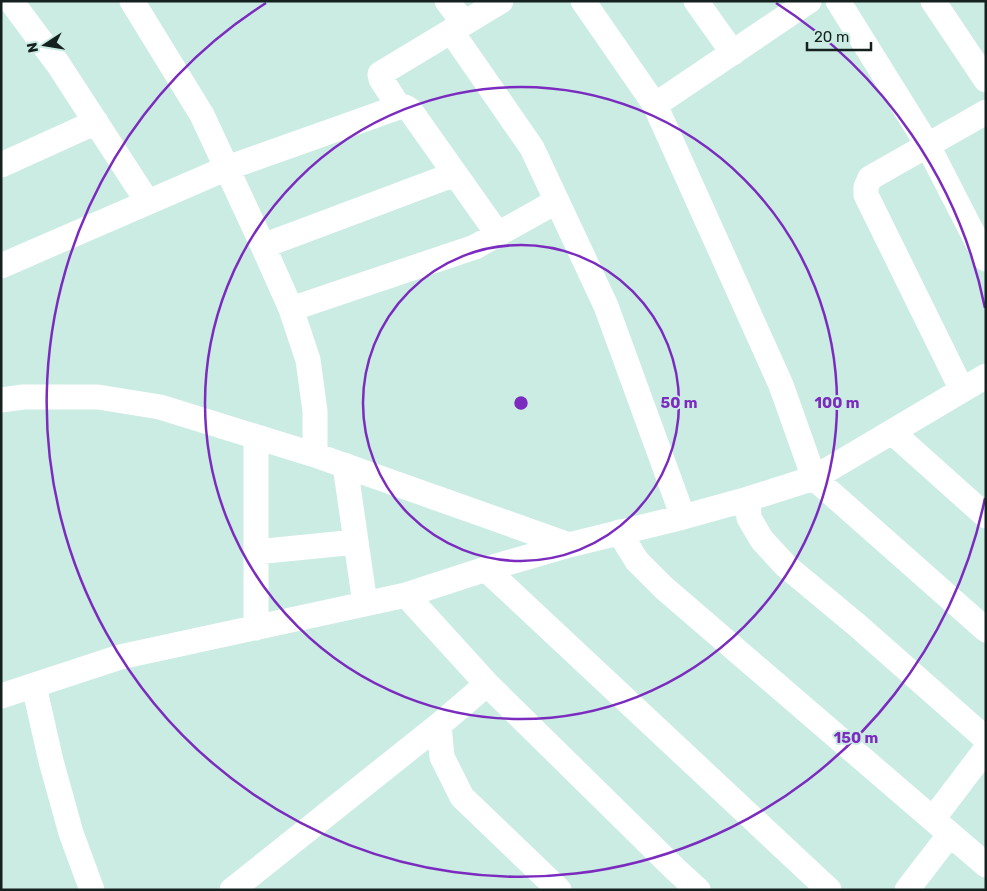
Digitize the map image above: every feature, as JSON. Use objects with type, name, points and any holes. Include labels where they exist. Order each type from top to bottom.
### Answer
[{"type":"street","points":[[12,1],[58,64],[147,201]]},
{"type":"street","points":[[132,1],[202,115],[291,308],[308,360],[315,411],[316,455]]},
{"type":"street","points":[[448,1],[457,27],[532,148],[606,306],[683,517]]},
{"type":"street","points":[[399,107],[381,79],[380,74],[501,1]]},
{"type":"street","points":[[583,1],[654,105],[781,385],[814,478],[986,630]]},
{"type":"street","points":[[696,1],[733,53]]},
{"type":"street","points":[[654,105],[808,1]]},
{"type":"street","points":[[838,1],[927,144],[986,258]]},
{"type":"street","points":[[933,1],[986,80]]},
{"type":"street","points":[[1,266],[147,201],[227,168],[399,107],[405,107],[410,110],[497,233]]},
{"type":"street","points":[[1,696],[120,657],[406,595],[568,545],[683,517],[814,478],[979,382],[866,195],[866,187],[870,178],[986,112]]},
{"type":"street","points":[[1,165],[96,122]]},
{"type":"street","points":[[263,246],[455,174]]},
{"type":"street","points":[[291,308],[475,247],[557,201]]},
{"type":"street","points":[[1,400],[23,397],[98,396],[160,406],[316,455],[568,545]]},
{"type":"street","points":[[892,432],[986,516]]},
{"type":"street","points":[[256,437],[256,628]]},
{"type":"street","points":[[345,465],[365,604]]},
{"type":"street","points":[[748,499],[749,518],[762,540],[786,566],[858,626],[986,739]]},
{"type":"street","points":[[619,532],[637,562],[664,588],[986,865]]},
{"type":"street","points":[[256,552],[356,542]]},
{"type":"street","points":[[486,569],[829,890]]},
{"type":"street","points":[[406,595],[487,684],[698,890]]},
{"type":"street","points":[[232,890],[439,725],[487,684]]},
{"type":"street","points":[[34,686],[51,761],[71,833],[92,890]]},
{"type":"street","points":[[439,725],[442,757],[462,797],[559,890]]},
{"type":"street","points":[[907,890],[941,826],[986,749]]}]
